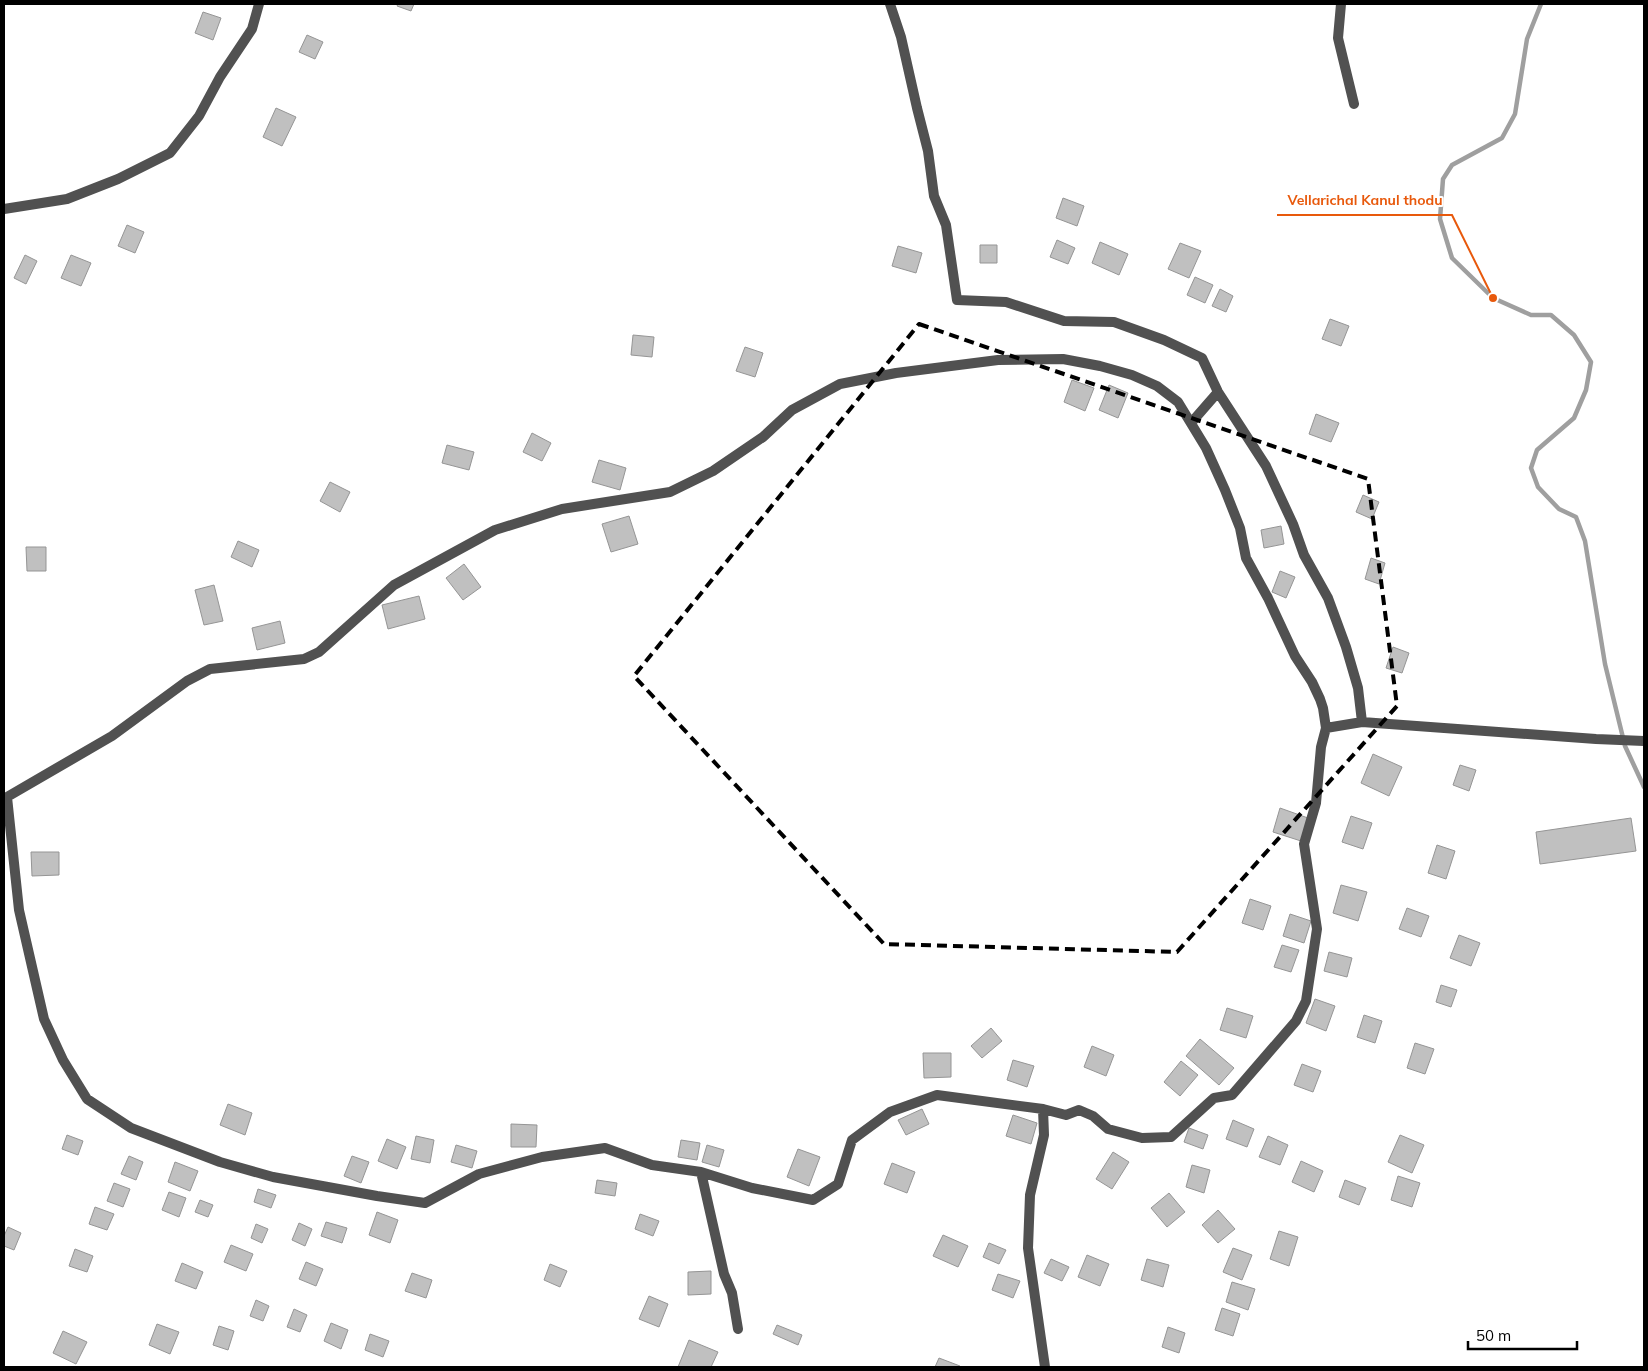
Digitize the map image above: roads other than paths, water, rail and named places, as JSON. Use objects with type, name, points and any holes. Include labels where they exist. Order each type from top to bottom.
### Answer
[{"type":"street","points":[[4,209],[67,199],[118,179],[170,153],[199,116],[220,77],[252,28],[259,4]]},
{"type":"street","points":[[890,4],[901,37],[928,151],[934,196],[946,225],[957,300],[1006,302],[1064,320],[1114,322],[1164,340],[1202,358],[1218,392],[1266,466],[1293,524],[1304,555],[1328,598],[1346,646],[1358,688],[1362,722]]},
{"type":"street","points":[[1341,4],[1338,38],[1354,104]]},
{"type":"street","points":[[1063,359],[1100,366],[1132,375],[1157,386],[1178,402],[1192,423],[1206,448],[1240,528],[1246,558],[1268,598],[1295,656],[1312,682],[1320,699],[1326,728],[1321,747],[1316,802],[1304,844],[1317,929],[1306,1001],[1296,1021],[1232,1095],[1214,1098],[1171,1137],[1142,1138],[1108,1129],[1093,1116],[1079,1110],[1066,1115],[1044,1109],[937,1095],[890,1112],[852,1140],[838,1184],[813,1200],[752,1188],[701,1172],[652,1165],[605,1148],[542,1157],[479,1174],[425,1203],[273,1177],[220,1162],[131,1128],[87,1098],[63,1060],[44,1019],[19,910],[6,797],[112,736],[187,681],[210,669],[304,659],[319,652],[394,585],[495,530],[562,509],[670,492],[713,471],[763,437],[792,410],[840,384],[896,373],[998,360],[1063,359]]},
{"type":"street","points":[[1192,423],[1218,392]]},
{"type":"street","points":[[1326,728],[1362,722],[1644,741]]},
{"type":"street","points":[[1044,1109],[1044,1135],[1030,1195],[1028,1248],[1045,1367]]},
{"type":"street","points":[[701,1172],[724,1274],[732,1292],[738,1329]]},
{"type":"waterway","points":[[1541,4],[1527,39],[1515,114],[1502,138],[1452,165],[1443,179],[1440,219],[1452,258],[1493,298],[1531,315],[1551,315],[1574,335],[1591,362],[1586,390],[1574,418],[1537,450],[1531,468],[1538,487],[1559,509],[1576,517],[1585,541],[1605,664],[1625,746],[1644,787]]},
{"type":"place","name":"Vellarichal Kanul thodu","points":[[1493,298]]}]
